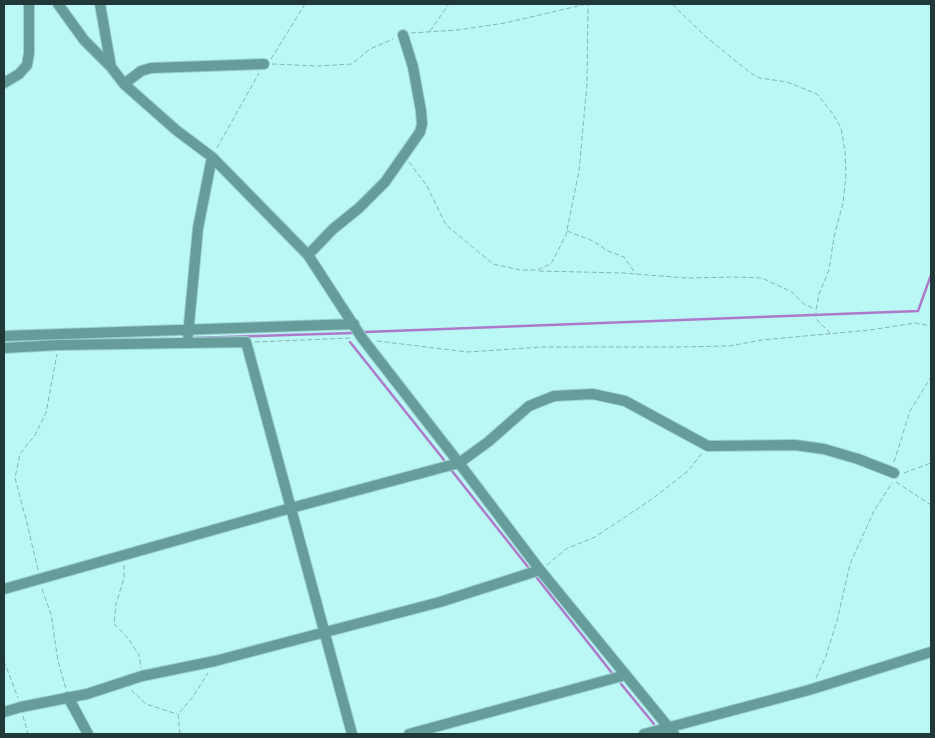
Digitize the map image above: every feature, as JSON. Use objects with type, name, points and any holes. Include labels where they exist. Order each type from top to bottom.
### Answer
[{"type":"street","points":[[4,83],[20,74],[27,65],[30,4]]},
{"type":"street","points":[[58,4],[84,40],[111,67],[124,84],[176,130],[212,157],[308,255],[362,338],[460,463],[540,570],[671,730]]},
{"type":"street","points":[[100,4],[111,67]]},
{"type":"street","points":[[308,255],[333,229],[379,188],[420,132],[422,124],[413,67],[403,35]]},
{"type":"street","points":[[124,84],[141,71],[151,68],[264,64]]},
{"type":"street","points":[[188,343],[198,228],[212,157]]},
{"type":"street","points":[[4,336],[354,324]]},
{"type":"street","points":[[4,348],[58,345],[246,342],[352,734]]},
{"type":"street","points":[[4,589],[291,508],[460,463],[488,442],[529,406],[554,396],[592,394],[625,401],[708,446],[795,445],[858,459],[894,473]]},
{"type":"street","points":[[4,712],[21,706],[68,697],[122,683],[142,676],[215,661],[440,602],[540,570]]},
{"type":"street","points":[[644,734],[671,730],[931,652]]},
{"type":"street","points":[[410,734],[626,675]]},
{"type":"street","points":[[68,697],[88,734]]},
{"type":"path","points":[[306,4],[268,64],[318,66],[352,64],[370,49],[403,35],[505,23],[588,4],[587,84],[579,171],[567,231],[552,264],[537,270]]},
{"type":"path","points":[[430,31],[449,4]]},
{"type":"path","points":[[672,4],[705,36],[749,72],[760,78],[787,82],[816,94],[833,114],[841,128],[845,151],[846,175],[843,203],[834,237],[829,270],[819,294],[816,310],[816,319],[830,333]]},
{"type":"path","points":[[212,157],[264,64]]},
{"type":"path","points":[[404,155],[427,186],[446,226],[493,264],[520,270],[589,271],[686,278],[762,278],[792,292],[804,304],[816,310]]},
{"type":"path","points":[[567,231],[624,257],[636,274]]},
{"type":"path","points":[[362,338],[468,352],[542,347],[729,346],[762,340],[915,323],[931,326]]},
{"type":"path","points":[[246,342],[351,338]]},
{"type":"path","points":[[58,345],[46,413],[35,435],[20,454],[15,478],[39,579],[51,614],[58,661],[68,697]]},
{"type":"path","points":[[931,377],[910,411],[894,461],[894,473],[907,473],[931,463]]},
{"type":"path","points":[[540,570],[566,549],[596,537],[652,499],[688,471],[708,446]]},
{"type":"path","points":[[809,690],[829,647],[850,564],[874,511],[894,480],[931,505]]},
{"type":"path","points":[[128,554],[124,564],[124,578],[116,604],[114,624],[128,638],[139,655],[142,676]]},
{"type":"path","points":[[4,661],[21,706],[28,734]]},
{"type":"path","points":[[180,734],[178,714],[203,683],[215,661]]},
{"type":"path","points":[[122,683],[146,704],[178,714]]},
{"type":"waterway","points":[[365,332],[918,311],[931,275]]},
{"type":"waterway","points":[[193,338],[352,333]]},
{"type":"waterway","points":[[350,342],[444,460]]},
{"type":"waterway","points":[[452,471],[528,567]]},
{"type":"waterway","points":[[537,578],[612,673]]},
{"type":"waterway","points":[[621,684],[654,724]]}]
